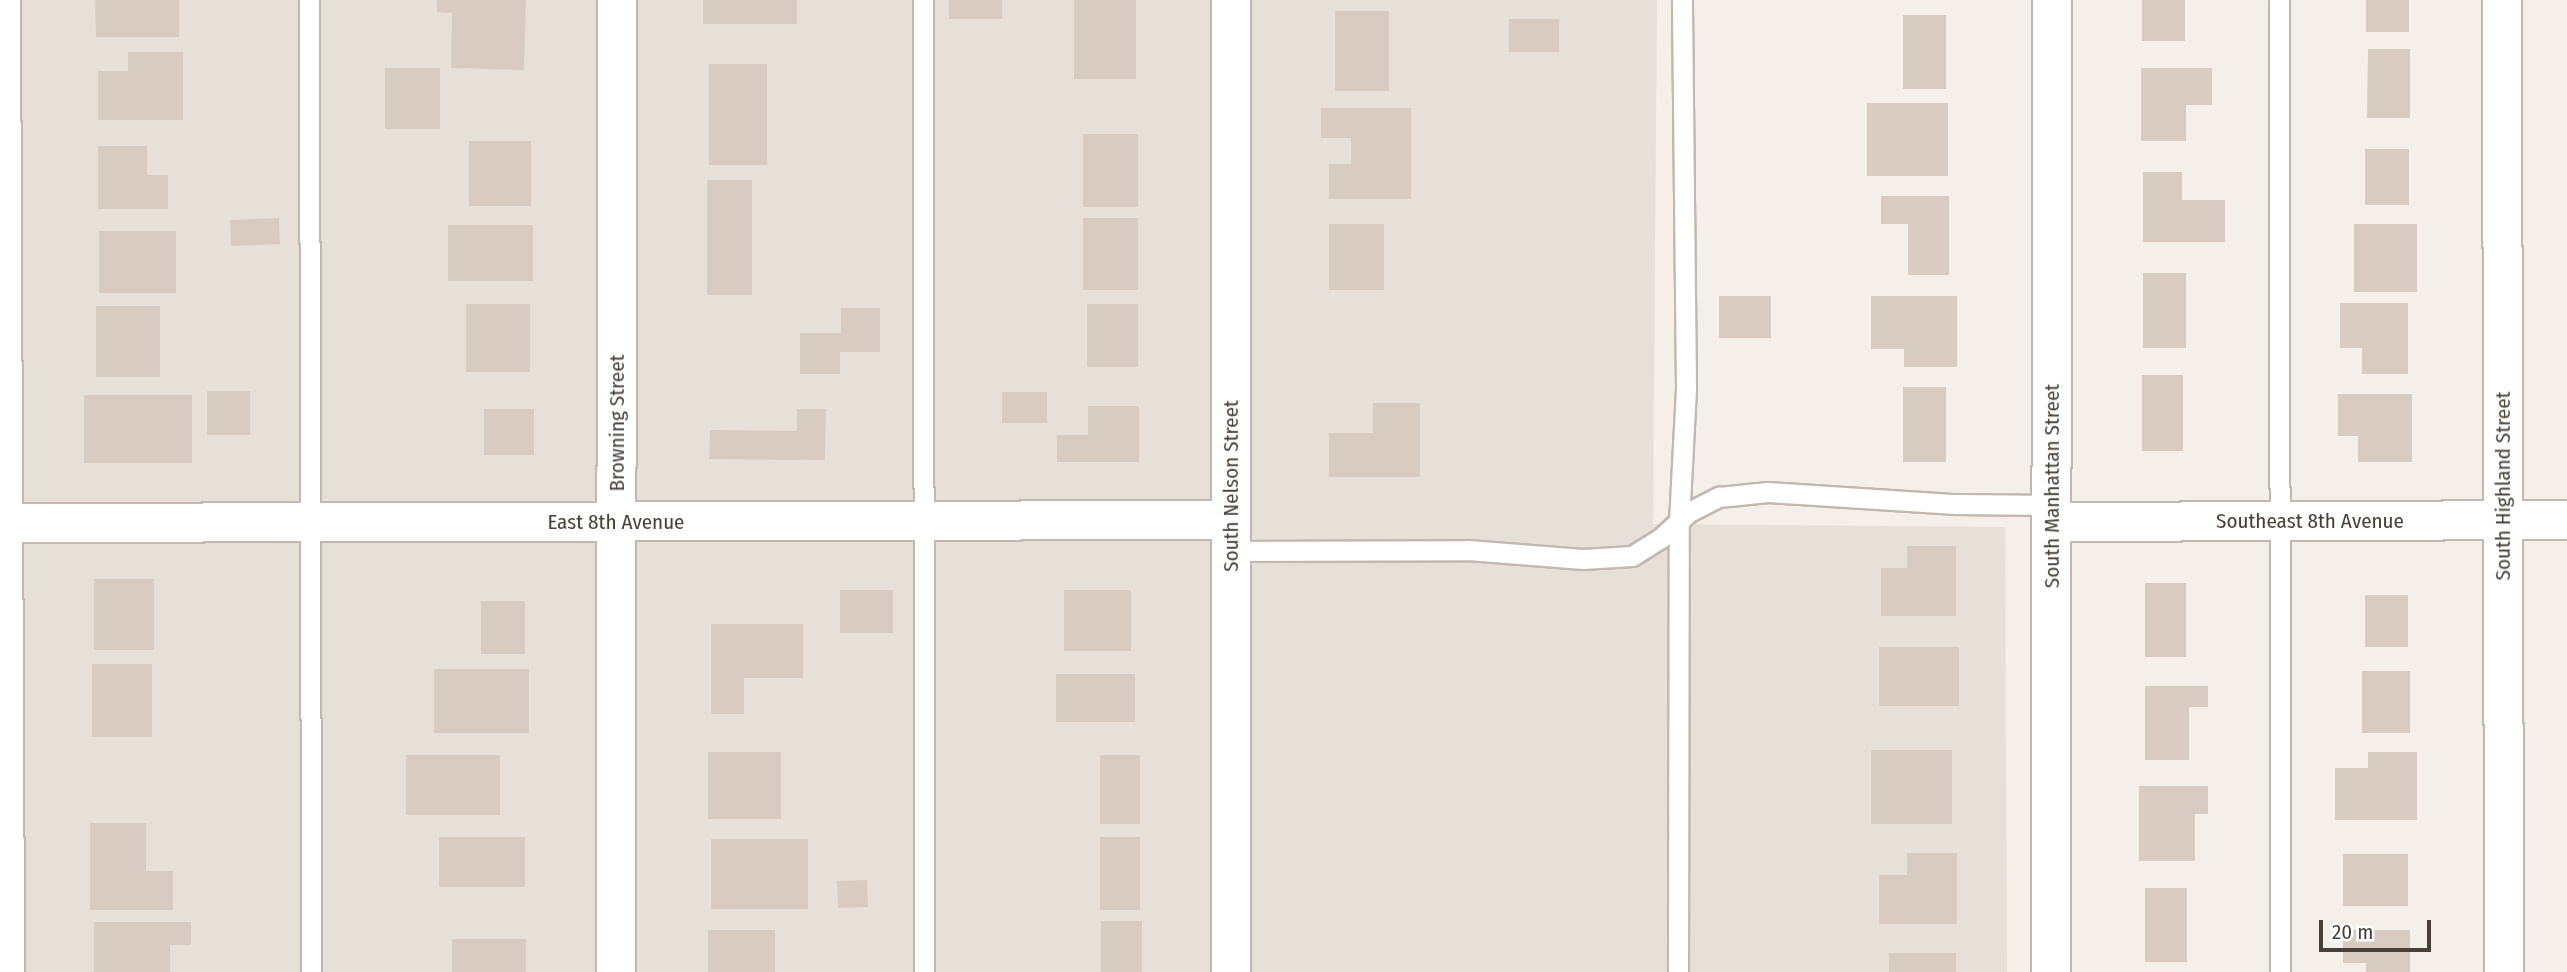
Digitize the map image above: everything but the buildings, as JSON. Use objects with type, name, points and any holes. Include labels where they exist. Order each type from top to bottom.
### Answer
[{"type":"street","points":[[1,0],[5,972]]},
{"type":"street","name":"Browning Street","points":[[616,972],[617,0]]},
{"type":"street","name":"South Nelson Street","points":[[1231,0],[1231,972]]},
{"type":"street","name":"South Manhattan Street","points":[[2051,972],[2052,0]]},
{"type":"street","name":"South Highland Street","points":[[2502,0],[2504,972]]},
{"type":"street","name":"Southeast 8th Avenue","points":[[2053,513],[2280,521],[2567,520]]},
{"type":"street","name":"East 8th Avenue","points":[[2,523],[925,522],[1231,536]]},
{"type":"lane","points":[[309,0],[311,972]]},
{"type":"lane","points":[[923,0],[924,972]]},
{"type":"lane","points":[[1678,972],[1679,522],[1686,387],[1682,0]]},
{"type":"lane","points":[[2279,0],[2280,972]]},
{"type":"lane","points":[[1231,536],[1583,559],[1632,556],[1719,497],[1768,492],[2053,513]]},
{"type":"shaded area","points":[[0,0],[1657,0],[1653,524],[2005,527],[2007,972],[0,972]]}]
